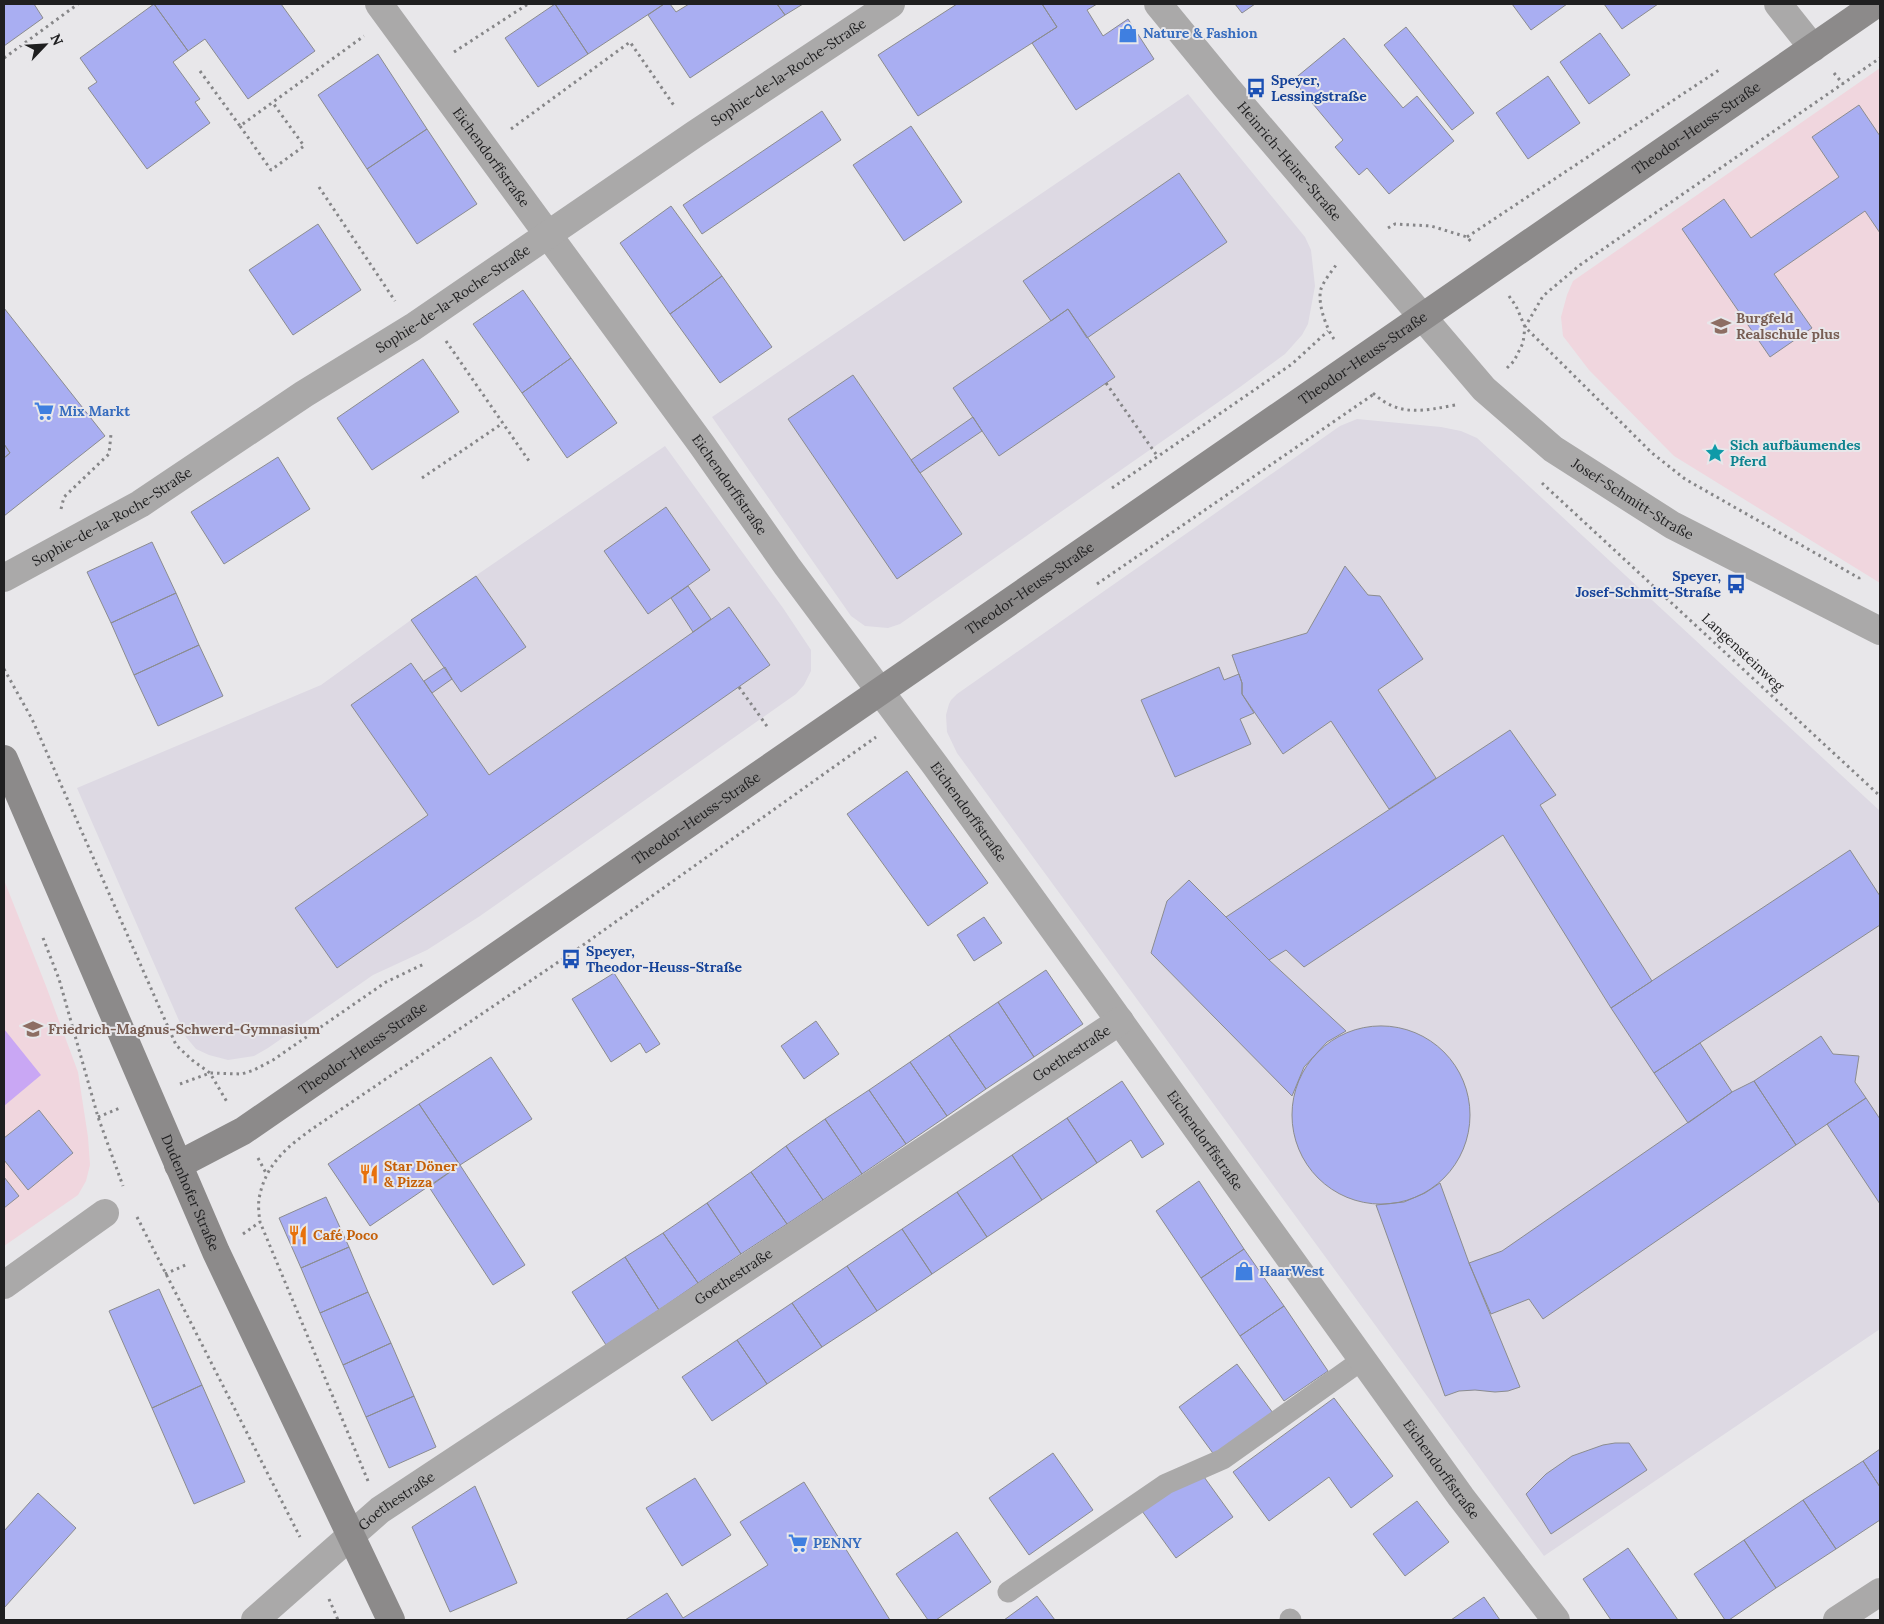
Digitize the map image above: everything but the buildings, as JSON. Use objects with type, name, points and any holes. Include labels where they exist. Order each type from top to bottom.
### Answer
[{"type":"main road","name":"Theodor-Heuss-Straße","points":[[178,1165],[242,1131],[1876,4]]},
{"type":"main road","name":"Dudenhofer Straße","points":[[4,759],[220,1261],[391,1620]]},
{"type":"street","name":"Sophie-de-la-Roche-Straße","points":[[4,578],[140,504],[304,394],[421,322],[695,134],[891,4]]},
{"type":"street","name":"Heinrich-Heine-Straße","points":[[1158,4],[1360,244],[1424,316]]},
{"type":"street","points":[[1778,4],[1813,48]]},
{"type":"street","name":"Eichendorffstraße","points":[[384,11],[1120,1021],[1461,1497],[1556,1620]]},
{"type":"street","name":"Josef-Schmitt-Straße","points":[[1424,316],[1484,389],[1553,449],[1672,525],[1872,626]]},
{"type":"street","name":"Goethestraße","points":[[255,1620],[380,1510],[1120,1021]]},
{"type":"street","points":[[4,1285],[105,1213]]},
{"type":"street","points":[[1837,1620],[1880,1592]]},
{"type":"lane","points":[[1008,1592],[1166,1484],[1222,1459],[1362,1360]]},
{"type":"path","points":[[4,58],[78,4]]},
{"type":"path","points":[[427,70],[528,4]]},
{"type":"path","points":[[240,126],[273,103],[384,11]]},
{"type":"path","points":[[483,148],[630,42],[695,134]]},
{"type":"path","points":[[1872,626],[1859,578],[1685,479],[1652,452],[1525,327],[1543,296],[1580,265],[1880,58]]},
{"type":"path","points":[[1395,224],[1431,226],[1467,237],[1726,65]]},
{"type":"path","points":[[200,71],[272,170],[304,146],[273,103]]},
{"type":"path","points":[[319,187],[421,322],[503,423],[528,461]]},
{"type":"path","points":[[1110,490],[1292,364],[1328,331],[1323,317],[1321,289],[1335,267]]},
{"type":"path","points":[[1106,383],[1158,456]]},
{"type":"path","points":[[1096,585],[1374,394],[1394,408],[1422,412],[1456,404]]},
{"type":"path","points":[[422,478],[503,423]]},
{"type":"path","points":[[49,553],[64,497],[109,454],[111,434]]},
{"type":"path","name":"Langensteinweg","points":[[1536,477],[1767,689],[1880,796]]},
{"type":"path","points":[[4,669],[32,719],[176,1044],[192,1060],[210,1073],[242,1074],[254,1070],[273,1060],[386,982],[424,964]]},
{"type":"path","points":[[739,686],[788,755]]},
{"type":"path","points":[[380,1510],[260,1222],[258,1200],[266,1174],[285,1149],[315,1126],[576,950],[901,719]]},
{"type":"path","points":[[760,734],[776,722]]},
{"type":"path","points":[[42,936],[59,979],[98,1117]]},
{"type":"path","points":[[165,1274],[316,1568],[338,1620]]},
{"type":"shaded area","name":"Burgfeld Realschule plus","points":[[1880,68],[1880,583],[1674,456],[1589,370],[1563,336],[1561,317],[1573,281]]},
{"type":"shaded area","points":[[1188,94],[1305,237],[1311,250],[1315,286],[1308,324],[1302,335],[1285,354],[1240,387],[900,624],[888,628],[865,626],[851,616],[712,417]]},
{"type":"shaded area","points":[[1357,419],[1441,427],[1461,431],[1477,438],[1880,811],[1880,1329],[1544,1556],[957,753],[947,732],[946,715],[951,700],[957,694],[1340,426]]},
{"type":"shaded area","points":[[665,446],[783,608],[811,650],[811,671],[804,685],[796,694],[480,916],[427,950],[373,975],[268,1048],[254,1056],[228,1060],[196,1049],[186,1037],[77,788],[321,685],[411,620]]},
{"type":"shaded area","name":"Friedrich-Magnus-Schwerd-Gymnasium","points":[[4,880],[78,1072],[88,1137],[90,1165],[86,1181],[78,1195],[4,1246]]},
{"type":"shaded area","points":[[4,1029],[41,1075],[4,1106]]},
{"type":"place","name":"Nature & Fashion","points":[[1128,33]]},
{"type":"place","name":"Speyer, Lessingstraße","points":[[1256,88]]},
{"type":"place","name":"Burgfeld Realschule plus","points":[[1721,326]]},
{"type":"place","name":"Mix Markt","points":[[44,411]]},
{"type":"place","name":"Sich aufbäumendes Pferd","points":[[1715,453]]},
{"type":"place","name":"Speyer, Josef-Schmitt-Straße","points":[[1736,584]]},
{"type":"place","name":"Speyer, Theodor-Heuss-Straße","points":[[571,959]]},
{"type":"place","name":"Friedrich-Magnus-Schwerd-Gymnasium","points":[[33,1029]]},
{"type":"place","name":"Star Döner & Pizza","points":[[369,1174]]},
{"type":"place","name":"Café Poco","points":[[298,1235]]},
{"type":"place","name":"HaarWest","points":[[1244,1271]]},
{"type":"place","name":"PENNY","points":[[798,1543]]}]
